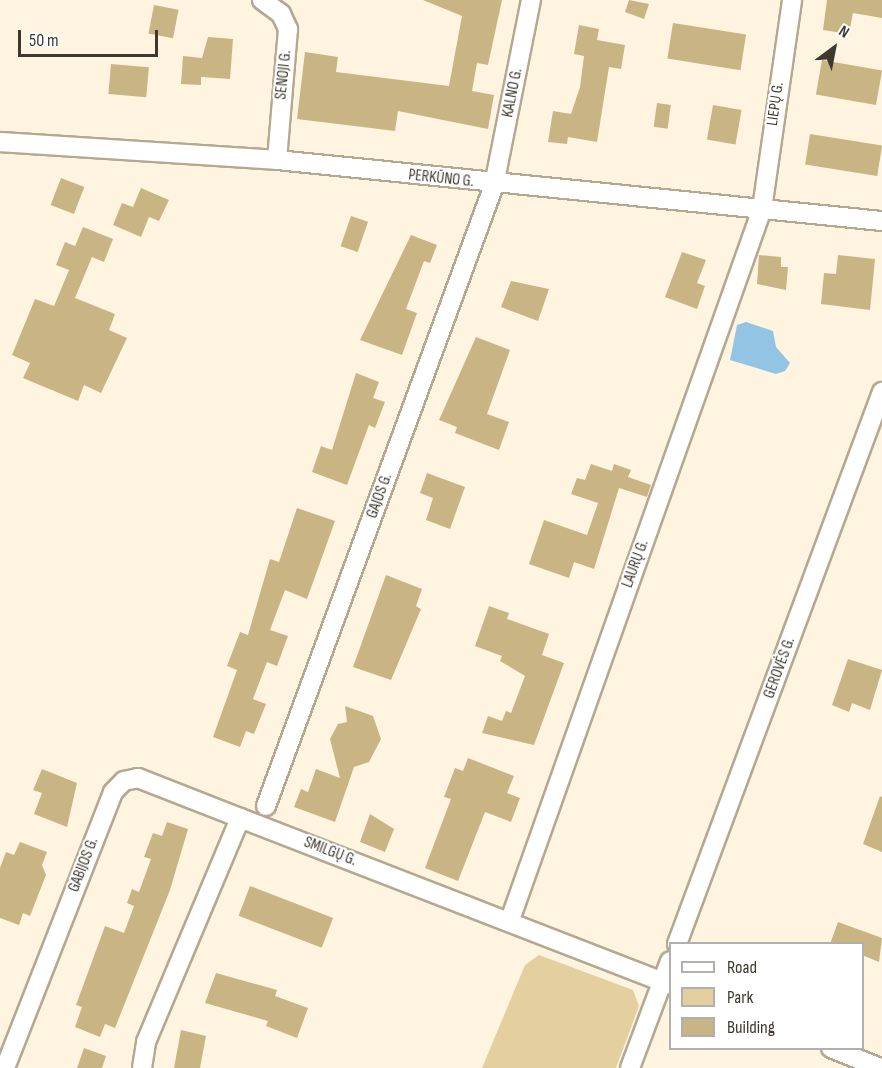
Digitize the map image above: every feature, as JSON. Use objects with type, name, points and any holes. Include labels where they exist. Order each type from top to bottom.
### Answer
[{"type":"street","name":"SENOJI G.","points":[[262,0],[281,14],[288,29],[277,160]]},
{"type":"street","name":"KALNO G.","points":[[494,185],[531,0]]},
{"type":"street","name":"LIEPŲ G.","points":[[762,209],[792,0]]},
{"type":"street","name":"PERKŪNO G.","points":[[0,142],[277,160],[494,185],[882,221]]},
{"type":"street","name":"GAJOS G.","points":[[266,806],[494,185]]},
{"type":"street","name":"LAURŲ G.","points":[[510,920],[762,209]]},
{"type":"street","name":"GEROVĖS G.","points":[[678,942],[882,392]]},
{"type":"street","name":"GABIJOS G.","points":[[4,1068],[113,792],[123,781],[138,778],[240,818]]},
{"type":"street","name":"SMILGŲ G.","points":[[240,818],[510,920],[667,983]]},
{"type":"street","points":[[142,1068],[146,1042],[240,818]]},
{"type":"street","points":[[630,1068],[667,983]]},
{"type":"street","points":[[836,1050],[880,1068]]},
{"type":"green space","points":[[539,955],[633,990],[639,1006],[616,1068],[482,1068],[525,965]]},
{"type":"water","points":[[746,322],[773,331],[776,347],[790,363],[785,371],[776,374],[730,360],[737,325]]},
{"type":"building","points":[[423,0],[502,0],[488,65],[477,63],[472,91],[494,95],[488,129],[398,111],[395,131],[297,119],[305,52],[338,57],[336,72],[449,86],[462,16]]},
{"type":"building","points":[[629,0],[649,4],[644,19],[625,12]]},
{"type":"building","points":[[827,0],[882,0],[882,18],[853,13],[849,34],[823,30]]},
{"type":"building","points":[[154,5],[179,10],[173,38],[148,33]]},
{"type":"building","points":[[673,23],[746,35],[740,70],[667,59]]},
{"type":"building","points":[[579,25],[599,29],[597,40],[625,45],[621,69],[609,67],[597,142],[568,137],[567,144],[548,142],[553,111],[571,114],[580,87],[584,56],[574,54]]},
{"type":"building","points":[[208,37],[233,39],[230,79],[201,77],[201,85],[181,84],[183,56],[202,58]]},
{"type":"building","points":[[822,60],[882,71],[876,105],[816,94]]},
{"type":"building","points":[[111,64],[149,67],[146,97],[108,94]]},
{"type":"building","points":[[657,103],[671,105],[668,129],[654,127]]},
{"type":"building","points":[[713,105],[742,110],[735,145],[707,139]]},
{"type":"building","points":[[810,134],[882,145],[877,176],[805,165]]},
{"type":"building","points":[[61,178],[84,187],[74,214],[51,205]]},
{"type":"building","points":[[141,188],[169,200],[159,221],[149,217],[141,237],[113,225],[122,203],[133,207]]},
{"type":"building","points":[[351,216],[368,222],[358,252],[341,246]]},
{"type":"building","points":[[83,227],[113,239],[104,262],[92,257],[75,298],[115,314],[109,330],[127,338],[101,393],[84,385],[78,401],[23,378],[30,363],[12,355],[35,299],[54,306],[69,270],[56,265],[65,242],[75,246]]},
{"type":"building","points":[[411,235],[437,245],[430,263],[424,261],[406,309],[417,313],[402,355],[360,340]]},
{"type":"building","points":[[682,252],[706,260],[697,283],[705,286],[697,309],[665,297]]},
{"type":"building","points":[[759,255],[781,257],[781,267],[788,267],[786,290],[757,284]]},
{"type":"building","points":[[838,255],[875,259],[870,310],[821,304],[824,273],[836,274]]},
{"type":"building","points":[[511,281],[549,289],[538,321],[501,307]]},
{"type":"building","points":[[476,337],[510,350],[487,414],[509,422],[499,450],[455,433],[457,427],[439,420]]},
{"type":"building","points":[[356,373],[379,382],[373,398],[385,402],[375,428],[369,425],[347,485],[312,472],[321,446],[332,450]]},
{"type":"building","points":[[591,464],[612,471],[614,464],[631,470],[628,477],[651,485],[647,497],[619,488],[594,569],[574,562],[569,578],[529,564],[544,520],[587,535],[598,503],[571,494],[577,478],[585,480]]},
{"type":"building","points":[[427,473],[465,487],[450,529],[426,520],[433,498],[420,493]]},
{"type":"building","points":[[297,508],[335,521],[307,599],[285,590],[270,630],[288,636],[277,666],[267,662],[253,699],[266,704],[254,734],[246,731],[240,747],[213,737],[237,670],[227,666],[240,632],[248,635],[270,559],[279,562]]},
{"type":"building","points":[[386,575],[422,589],[416,606],[421,609],[391,680],[353,667]]},
{"type":"building","points":[[489,606],[509,613],[507,619],[549,634],[542,655],[564,663],[534,745],[482,733],[488,716],[502,721],[506,711],[511,713],[525,676],[500,661],[502,656],[475,646]]},
{"type":"building","points":[[848,659],[882,670],[870,710],[852,703],[849,712],[832,705]]},
{"type":"building","points":[[345,706],[373,716],[381,739],[369,762],[354,767],[335,822],[294,807],[301,789],[308,792],[316,769],[340,778],[330,739],[338,724],[347,722]]},
{"type":"building","points":[[468,758],[514,776],[507,793],[520,798],[511,822],[485,812],[458,881],[425,868],[451,799],[444,797],[455,768],[463,771]]},
{"type":"building","points":[[42,769],[77,783],[67,827],[34,814],[42,793],[33,790]]},
{"type":"building","points":[[880,796],[882,797],[882,852],[863,844]]},
{"type":"building","points":[[370,814],[394,829],[385,852],[360,842]]},
{"type":"building","points":[[167,822],[188,829],[170,890],[115,1028],[105,1024],[100,1037],[75,1027],[82,1007],[76,1005],[105,926],[124,933],[134,906],[127,903],[132,889],[139,892],[151,859],[144,857],[153,833],[162,836]]},
{"type":"building","points":[[20,842],[47,852],[42,865],[46,875],[30,916],[23,913],[19,925],[0,918],[0,868],[6,852],[14,855]]},
{"type":"building","points":[[250,886],[333,918],[322,948],[239,916]]},
{"type":"building","points":[[838,922],[882,938],[879,962],[864,956],[864,942],[831,942]]},
{"type":"building","points":[[216,973],[277,990],[275,996],[308,1008],[297,1038],[266,1026],[268,1021],[205,1003]]},
{"type":"building","points":[[181,1030],[206,1036],[200,1068],[174,1068]]},
{"type":"building","points":[[84,1048],[106,1056],[102,1068],[77,1068]]}]
